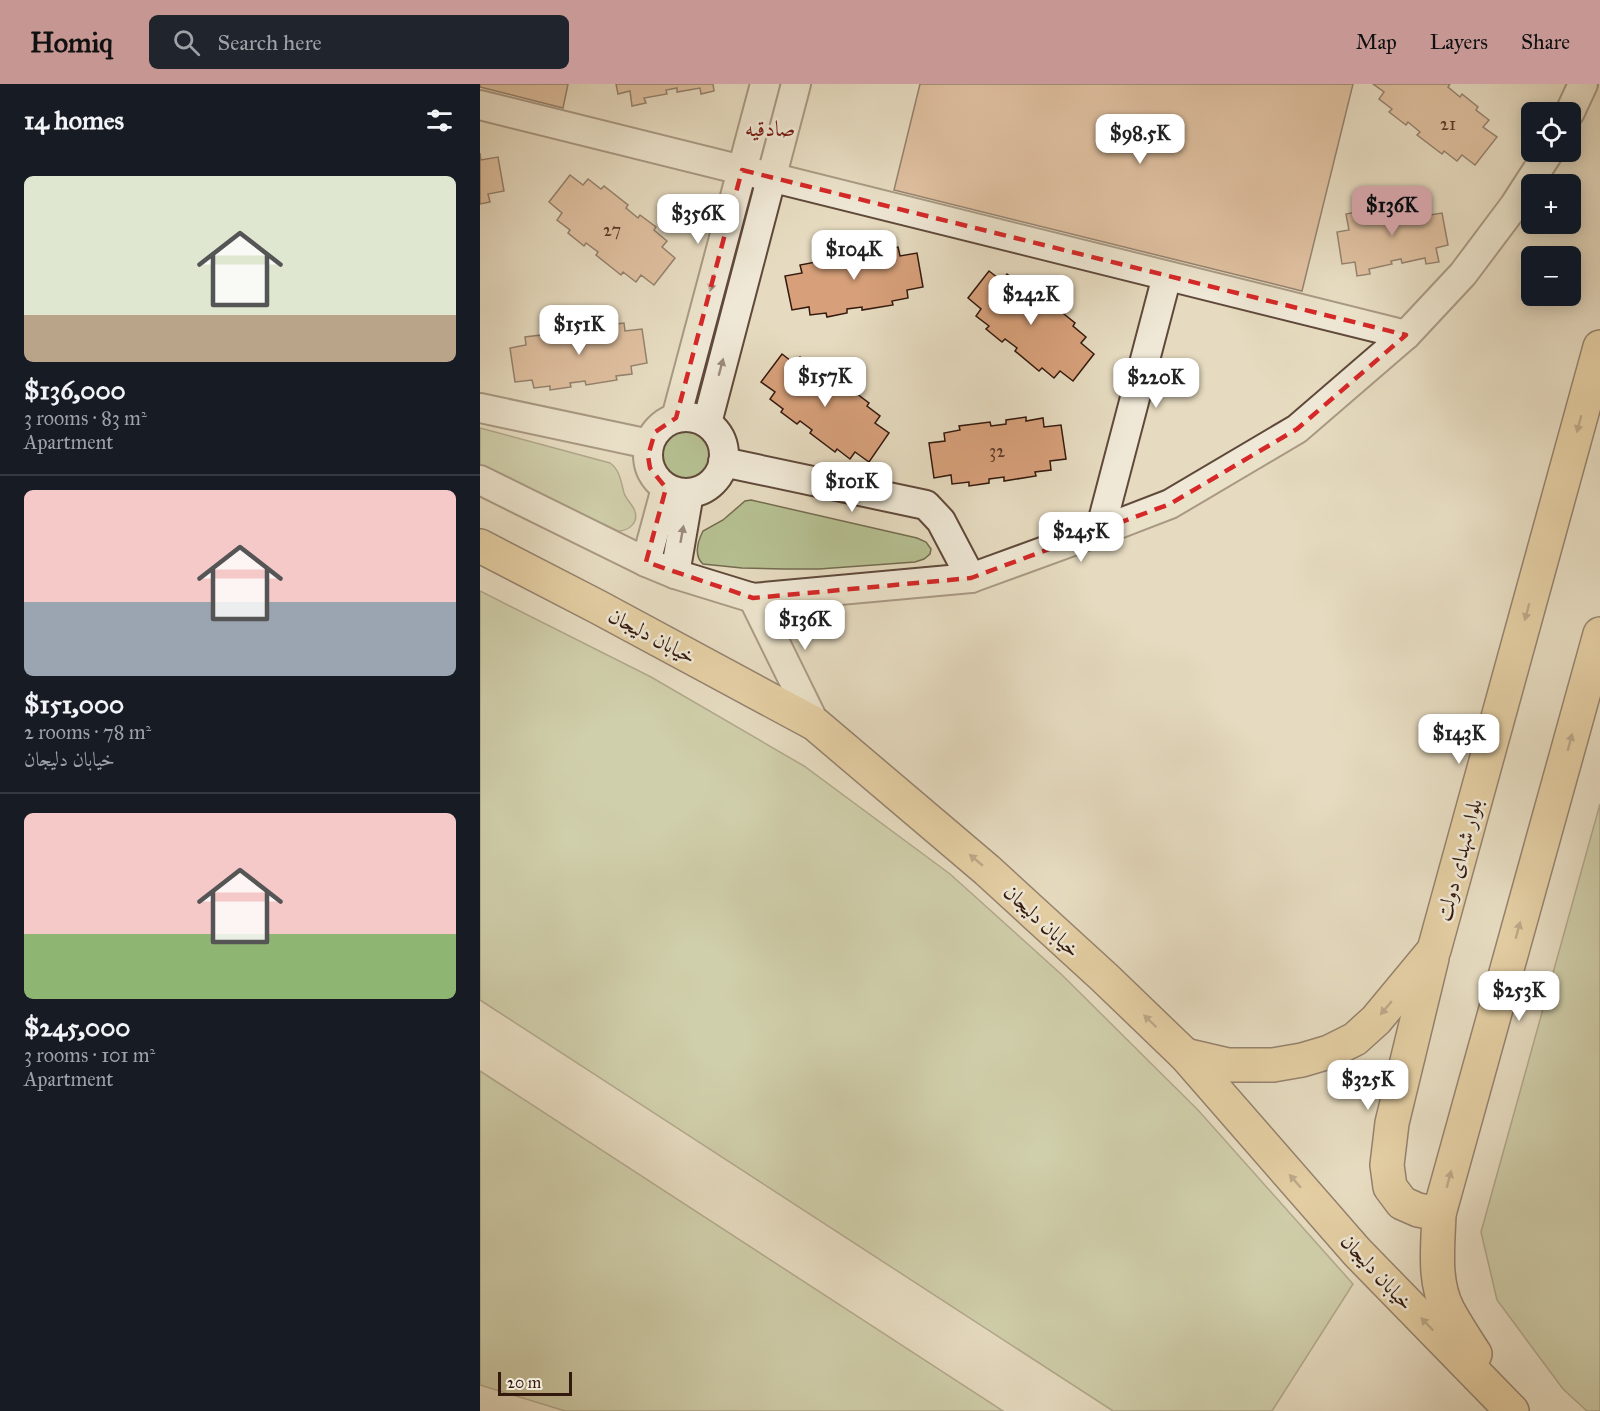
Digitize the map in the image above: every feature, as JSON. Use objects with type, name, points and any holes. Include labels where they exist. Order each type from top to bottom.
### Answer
[{"type":"main road","name":"بلوار شهدای دولت","points":[[1185,1055],[1228,1065],[1273,1065],[1329,1052],[1355,1039],[1376,1020],[1434,951],[1600,347]]},
{"type":"main road","name":"خیابان دلیجان","points":[[480,546],[815,724],[987,870],[1185,1055],[1357,1252],[1510,1409]]},
{"type":"main road","points":[[1510,1409],[1447,1309],[1440,1287],[1437,1262],[1439,1214],[1600,634]]},
{"type":"main road","points":[[1434,951],[1392,1122],[1387,1165],[1390,1187],[1402,1203],[1418,1210],[1439,1214]]},
{"type":"street","points":[[676,418],[765,84]]},
{"type":"street","points":[[707,423],[796,84]]},
{"type":"street","points":[[1575,102],[1583,84]]},
{"type":"street","points":[[480,105],[1406,335]]},
{"type":"street","points":[[480,480],[646,562],[675,574],[753,598],[971,578],[1170,504],[1297,429],[1406,335],[1463,274],[1514,206],[1543,162]]},
{"type":"street","points":[[1100,531],[1167,276]]},
{"type":"street","points":[[480,408],[649,444]]},
{"type":"street","points":[[686,417],[707,423],[721,440],[724,451],[719,474],[711,484],[701,490],[677,490],[656,479],[650,468],[648,456],[649,444],[655,432],[676,418],[686,417]]},
{"type":"street","points":[[723,462],[926,505],[941,521],[971,578]]},
{"type":"street","points":[[646,562],[677,490]]},
{"type":"street","points":[[675,574],[677,490]]},
{"type":"street","points":[[753,598],[815,724]]},
{"type":"highlighted area","points":[[742,170],[1406,335],[1297,429],[1170,504],[971,578],[753,598],[646,562],[666,488],[650,468],[648,456],[655,432],[676,418]]},
{"type":"green space","points":[[480,428],[610,463],[618,473],[625,495],[634,509],[636,518],[634,522],[626,529],[618,531],[480,465]]},
{"type":"green space","points":[[686,428],[695,430],[706,439],[711,453],[709,462],[700,473],[686,478],[677,476],[666,467],[661,453],[663,444],[672,433]]},
{"type":"green space","points":[[751,500],[917,538],[926,542],[931,549],[930,554],[915,562],[819,569],[742,568],[703,564],[697,552],[703,531],[723,520],[745,501]]},
{"type":"green space","points":[[480,591],[651,677],[804,766],[950,874],[1062,975],[1198,1110],[1353,1284],[1272,1411],[1113,1411],[480,1000]]},
{"type":"green space","points":[[1600,804],[1600,1411],[1587,1411],[1563,1389],[1497,1300],[1481,1232]]},
{"type":"green space","points":[[480,1071],[1003,1411],[565,1411],[480,1385]]},
{"type":"building","points":[[480,84],[568,84],[563,108],[480,87]]},
{"type":"building","points":[[616,84],[713,84],[714,91],[701,94],[700,88],[677,92],[677,88],[666,90],[667,94],[644,98],[646,103],[632,106],[630,91],[618,94]]},
{"type":"building","points":[[920,84],[1353,84],[1302,291],[894,190]]},
{"type":"building","points":[[1373,84],[1450,84],[1448,87],[1460,97],[1462,94],[1478,107],[1476,110],[1489,120],[1483,127],[1497,137],[1475,165],[1462,155],[1457,161],[1444,151],[1442,154],[1417,135],[1420,132],[1408,122],[1406,125],[1389,112],[1392,109],[1379,99],[1384,92]]},
{"type":"building","points":[[480,153],[481,160],[498,157],[504,191],[488,194],[490,202],[480,204]]},
{"type":"building","points":[[570,175],[583,185],[588,179],[601,189],[604,186],[628,205],[626,208],[638,218],[640,215],[656,227],[654,230],[667,241],[662,247],[675,258],[654,285],[641,275],[636,282],[623,272],[621,275],[596,255],[598,252],[586,243],[584,246],[568,233],[570,230],[557,220],[562,213],[549,202]]},
{"type":"building","points":[[1427,199],[1430,215],[1442,213],[1448,245],[1436,248],[1439,262],[1426,264],[1425,258],[1402,263],[1401,259],[1391,261],[1392,264],[1369,269],[1370,274],[1357,276],[1355,262],[1342,264],[1337,232],[1349,230],[1346,214],[1381,207],[1383,215],[1393,213],[1392,206]]},
{"type":"building","points":[[881,246],[882,250],[898,247],[900,256],[917,253],[923,287],[907,290],[908,298],[892,301],[893,305],[862,310],[862,307],[847,309],[847,313],[827,317],[826,313],[810,315],[809,307],[792,310],[785,276],[802,273],[800,265],[816,262],[815,258],[846,252],[847,256],[862,254],[861,250]]},
{"type":"building","points":[[989,271],[1002,281],[1007,274],[1020,284],[1022,281],[1047,301],[1045,304],[1057,313],[1059,310],[1075,323],[1073,326],[1086,337],[1081,343],[1094,354],[1073,381],[1060,371],[1054,378],[1042,368],[1039,371],[1015,351],[1017,348],[1005,339],[1002,342],[986,329],[989,326],[976,316],[981,309],[968,298]]},
{"type":"building","points":[[607,321],[608,325],[624,323],[625,331],[642,329],[647,363],[631,366],[632,374],[616,376],[617,380],[586,385],[585,381],[570,383],[571,387],[550,390],[550,386],[534,388],[532,380],[515,382],[510,348],[526,345],[525,337],[541,335],[541,331],[572,326],[572,330],[587,328],[587,324]]},
{"type":"building","points":[[782,354],[795,364],[800,357],[813,366],[815,363],[840,382],[838,385],[850,394],[853,391],[869,403],[867,406],[880,416],[875,423],[889,433],[869,462],[855,452],[850,459],[837,449],[835,452],[810,433],[812,430],[800,421],[797,424],[781,412],[783,409],[770,399],[775,392],[761,382]]},
{"type":"building","points":[[1026,417],[1026,421],[1043,418],[1044,427],[1061,425],[1066,459],[1050,461],[1051,470],[1035,472],[1036,476],[1004,481],[1004,477],[989,479],[989,483],[969,486],[969,482],[952,484],[951,475],[934,478],[929,443],[945,441],[944,433],[960,430],[959,426],[990,422],[991,426],[1006,424],[1006,420]]},
{"type":"district","name":"صادقیه","points":[[770,128]]}]
